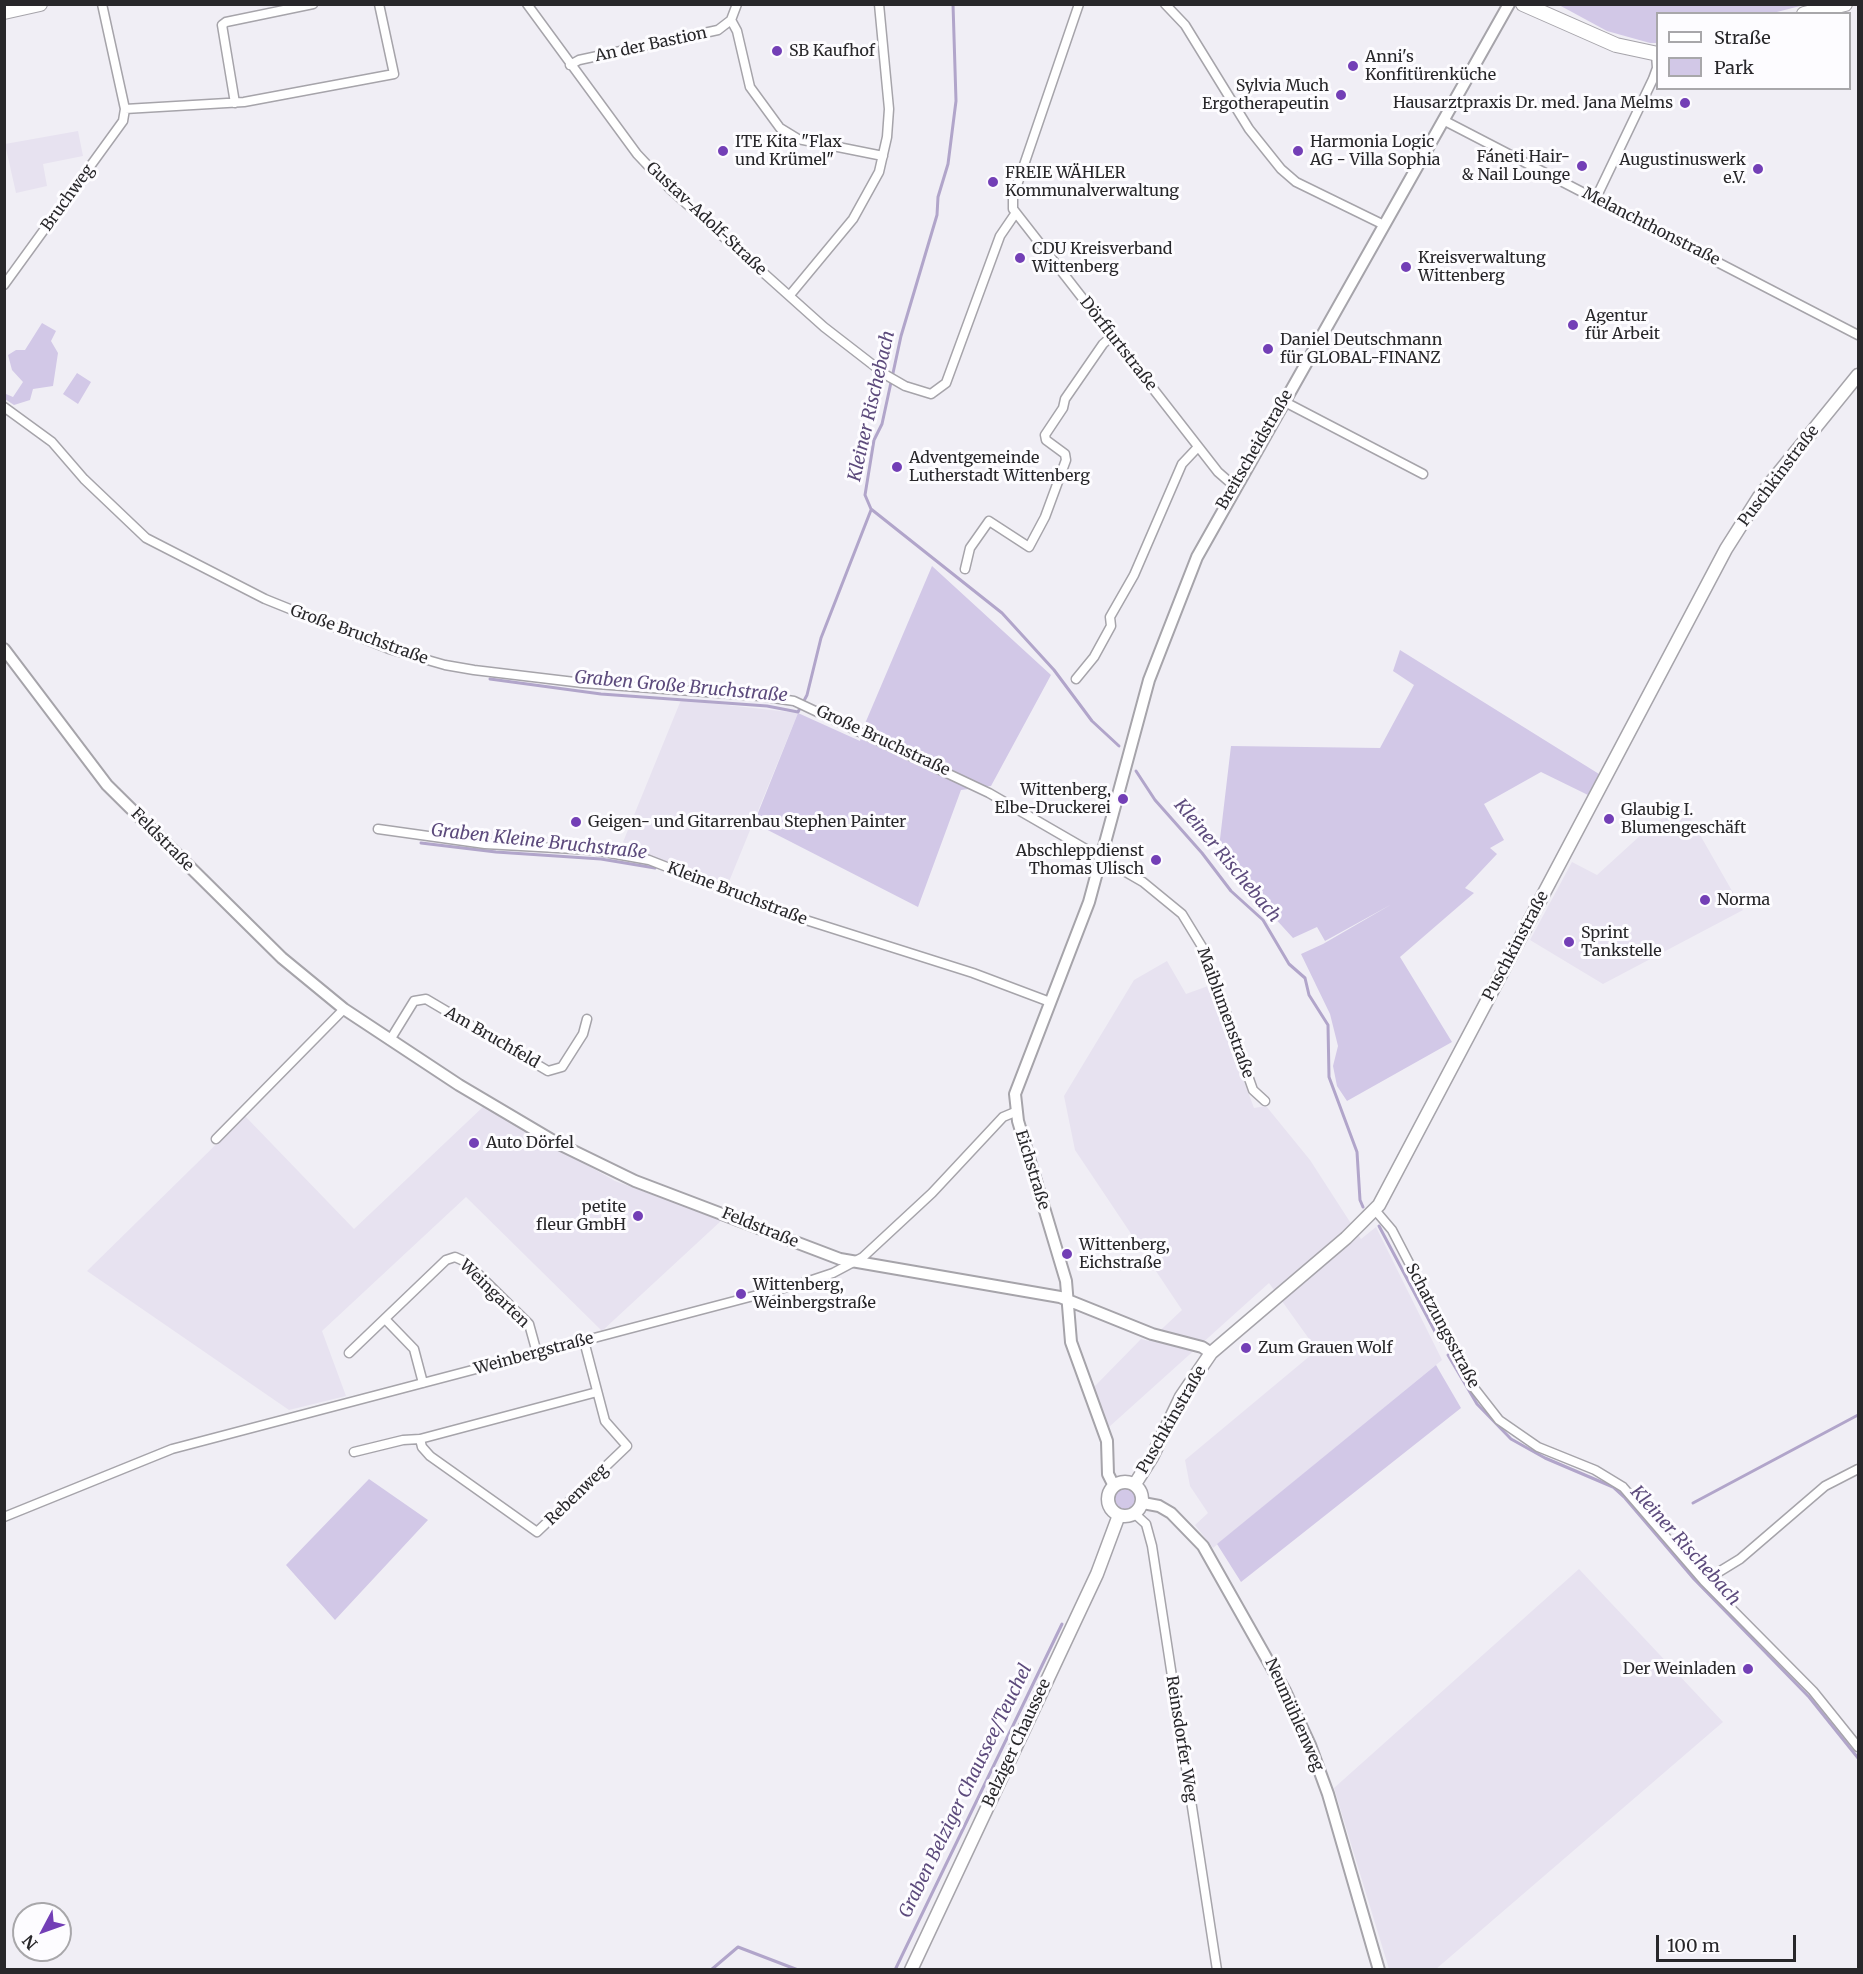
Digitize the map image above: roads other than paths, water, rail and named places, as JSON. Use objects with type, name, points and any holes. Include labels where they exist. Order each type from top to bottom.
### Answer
[{"type":"main road","points":[[4,12],[40,4]]},
{"type":"main road","points":[[1523,4],[1616,45],[1656,54]]},
{"type":"main road","points":[[1812,12],[1845,4]]},
{"type":"main road","name":"Puschkinstraße","points":[[1135,1484],[1152,1457],[1181,1397],[1211,1353],[1372,1213],[1726,549],[1759,497],[1858,375]]},
{"type":"main road","points":[[1124,1482],[1135,1484],[1142,1492],[1143,1503],[1135,1514],[1119,1515],[1112,1510],[1108,1502],[1109,1493],[1114,1486],[1124,1482]]},
{"type":"main road","name":"Belziger Chaussee","points":[[910,1970],[1095,1580],[1119,1515]]},
{"type":"street","points":[[102,4],[125,109],[235,103],[394,74],[380,4]]},
{"type":"street","points":[[235,103],[222,26],[226,22],[313,4]]},
{"type":"street","name":"Gustav-Adolf-Straße","points":[[527,4],[570,65],[644,161],[709,225],[790,294],[824,327],[886,375],[924,393],[938,392],[946,383],[999,237],[1016,214]]},
{"type":"street","points":[[737,4],[731,20],[737,31],[750,87],[780,128],[798,139],[883,156]]},
{"type":"street","points":[[790,294],[853,219],[866,198],[883,156],[889,109],[879,4]]},
{"type":"street","points":[[1016,214],[1013,197],[1079,4]]},
{"type":"street","points":[[1165,4],[1185,25],[1249,129],[1281,169],[1296,182],[1384,225]]},
{"type":"street","name":"Breitscheidstraße","points":[[1102,860],[1155,658],[1197,557],[1234,486],[1509,4]]},
{"type":"street","name":"An der Bastion","points":[[570,65],[579,60],[710,33],[731,20]]},
{"type":"street","points":[[1596,198],[1656,71]]},
{"type":"street","name":"Bruchweg","points":[[4,285],[123,122],[125,109]]},
{"type":"street","name":"Melanchthonstraße","points":[[1443,120],[1858,335]]},
{"type":"street","name":"Dörffurtstraße","points":[[1016,214],[1218,472],[1234,486]]},
{"type":"street","points":[[965,569],[970,548],[989,521],[1029,547],[1045,517],[1066,460],[1065,454],[1046,440],[1045,435],[1063,408],[1065,399],[1103,344],[1112,336]]},
{"type":"street","points":[[1283,400],[1423,474]]},
{"type":"street","name":"Große Bruchstraße","points":[[4,407],[52,442],[84,479],[146,538],[265,599],[389,649],[460,668],[583,683],[760,696],[804,704],[989,793],[1102,860]]},
{"type":"street","points":[[1076,679],[1094,657],[1112,626],[1110,617],[1134,575],[1179,471],[1188,456],[1198,447]]},
{"type":"street","name":"Feldstraße","points":[[4,649],[67,735],[114,793],[269,947],[344,1009],[473,1094],[581,1156],[635,1181],[855,1263],[1068,1299],[1170,1339],[1198,1345],[1211,1353]]},
{"type":"street","name":"Kleine Bruchstraße","points":[[378,829],[485,844],[593,850],[633,856],[665,865],[810,922],[973,973],[1050,1002]]},
{"type":"street","name":"Eichstraße","points":[[1102,860],[1086,910],[1015,1094],[1015,1112],[1066,1281],[1071,1342],[1107,1441],[1108,1474],[1114,1486]]},
{"type":"street","name":"Maiblumenstraße","points":[[1102,860],[1157,892],[1186,919],[1204,950],[1253,1090],[1266,1101]]},
{"type":"street","name":"Am Bruchfeld","points":[[390,1040],[414,1001],[426,999],[548,1071],[562,1067],[583,1034],[587,1019]]},
{"type":"street","points":[[216,1139],[344,1009]]},
{"type":"street","name":"Weinbergstraße","points":[[4,1517],[172,1449],[803,1283],[855,1263],[932,1193],[1003,1117],[1015,1112]]},
{"type":"street","name":"Schatzungsstraße","points":[[1372,1213],[1392,1230],[1474,1388],[1500,1420],[1538,1447],[1595,1470],[1623,1487],[1704,1581],[1797,1674],[1858,1747]]},
{"type":"street","name":"Weingarten","points":[[349,1353],[446,1260],[455,1257],[466,1262],[529,1324],[537,1353]]},
{"type":"street","points":[[385,1319],[414,1349],[423,1383]]},
{"type":"street","name":"Rebenweg","points":[[420,1438],[422,1447],[430,1456],[537,1533],[627,1446],[605,1421],[584,1341]]},
{"type":"street","points":[[354,1452],[420,1438],[597,1392]]},
{"type":"street","points":[[1704,1581],[1740,1559],[1825,1486],[1858,1469]]},
{"type":"street","name":"Neumühlenweg","points":[[1143,1503],[1162,1507],[1171,1513],[1203,1546],[1289,1697],[1328,1794],[1379,1970]]},
{"type":"street","name":"Reinsdorfer Weg","points":[[1135,1514],[1148,1527],[1155,1564],[1217,1970]]},
{"type":"waterway","name":"Kleiner Rischebach","points":[[953,4],[956,101],[948,164],[938,197],[937,215],[901,336],[882,424],[874,440],[865,495],[871,509],[1002,613],[1054,670],[1092,721],[1119,746]]},
{"type":"waterway","name":"Graben Große Bruchstraße","points":[[490,679],[601,694],[767,706],[798,712],[807,695],[821,638],[871,510]]},
{"type":"waterway","name":"Kleiner Rischebach","points":[[1136,771],[1155,800],[1202,853],[1231,891],[1263,920],[1289,964],[1305,978],[1309,995],[1328,1025],[1329,1077],[1357,1152],[1360,1200],[1363,1207]]},
{"type":"waterway","name":"Graben Kleine Bruchstraße","points":[[421,843],[496,852],[601,859],[655,868]]},
{"type":"waterway","name":"Kleiner Rischebach","points":[[1379,1226],[1440,1341]]},
{"type":"waterway","name":"Kleiner Rischebach","points":[[1448,1355],[1477,1404],[1511,1439],[1545,1458],[1613,1487],[1625,1498],[1694,1579],[1809,1697],[1858,1758]]},
{"type":"waterway","points":[[1693,1503],[1858,1415]]},
{"type":"waterway","name":"Graben Belziger Chaussee/Teuchel","points":[[895,1970],[1062,1624]]},
{"type":"waterway","name":"Graben Belziger Chaussee/Teuchel","points":[[711,1970],[738,1947],[798,1970]]},
{"type":"place","name":"SB Kaufhof","points":[[777,51]]},
{"type":"place","name":"Anni's Konfitürenküche","points":[[1353,66]]},
{"type":"place","name":"Sylvia Much Ergotherapeutin","points":[[1341,95]]},
{"type":"place","name":"Hausarztpraxis Dr. med. Jana Melms","points":[[1685,103]]},
{"type":"place","name":"ITE Kita \"Flax und Krümel\"","points":[[723,151]]},
{"type":"place","name":"Harmonia Logic AG - Villa Sophia","points":[[1298,151]]},
{"type":"place","name":"Fáneti Hair- & Nail Lounge","points":[[1582,166]]},
{"type":"place","name":"Augustinuswerk e.V.","points":[[1758,169]]},
{"type":"place","name":"FREIE WÄHLER Kommunalverwaltung","points":[[993,182]]},
{"type":"place","name":"CDU Kreisverband Wittenberg","points":[[1020,258]]},
{"type":"place","name":"Kreisverwaltung Wittenberg","points":[[1406,267]]},
{"type":"place","name":"Agentur für Arbeit","points":[[1573,325]]},
{"type":"place","name":"Daniel Deutschmann für GLOBAL-FINANZ","points":[[1268,349]]},
{"type":"place","name":"Adventgemeinde Lutherstadt Wittenberg","points":[[897,467]]},
{"type":"place","name":"Wittenberg, Elbe-Druckerei","points":[[1123,799]]},
{"type":"place","name":"Glaubig I. Blumengeschäft","points":[[1609,819]]},
{"type":"place","name":"Geigen- und Gitarrenbau Stephen Painter","points":[[576,822]]},
{"type":"place","name":"Abschleppdienst Thomas Ulisch","points":[[1156,860]]},
{"type":"place","name":"Norma","points":[[1705,900]]},
{"type":"place","name":"Sprint Tankstelle","points":[[1569,942]]},
{"type":"place","name":"Auto Dörfel","points":[[474,1143]]},
{"type":"place","name":"petite fleur GmbH","points":[[638,1216]]},
{"type":"place","name":"Wittenberg, Eichstraße","points":[[1067,1254]]},
{"type":"place","name":"Wittenberg, Weinbergstraße","points":[[741,1294]]},
{"type":"place","name":"Zum Grauen Wolf","points":[[1246,1348]]},
{"type":"place","name":"Der Weinladen","points":[[1748,1669]]}]
